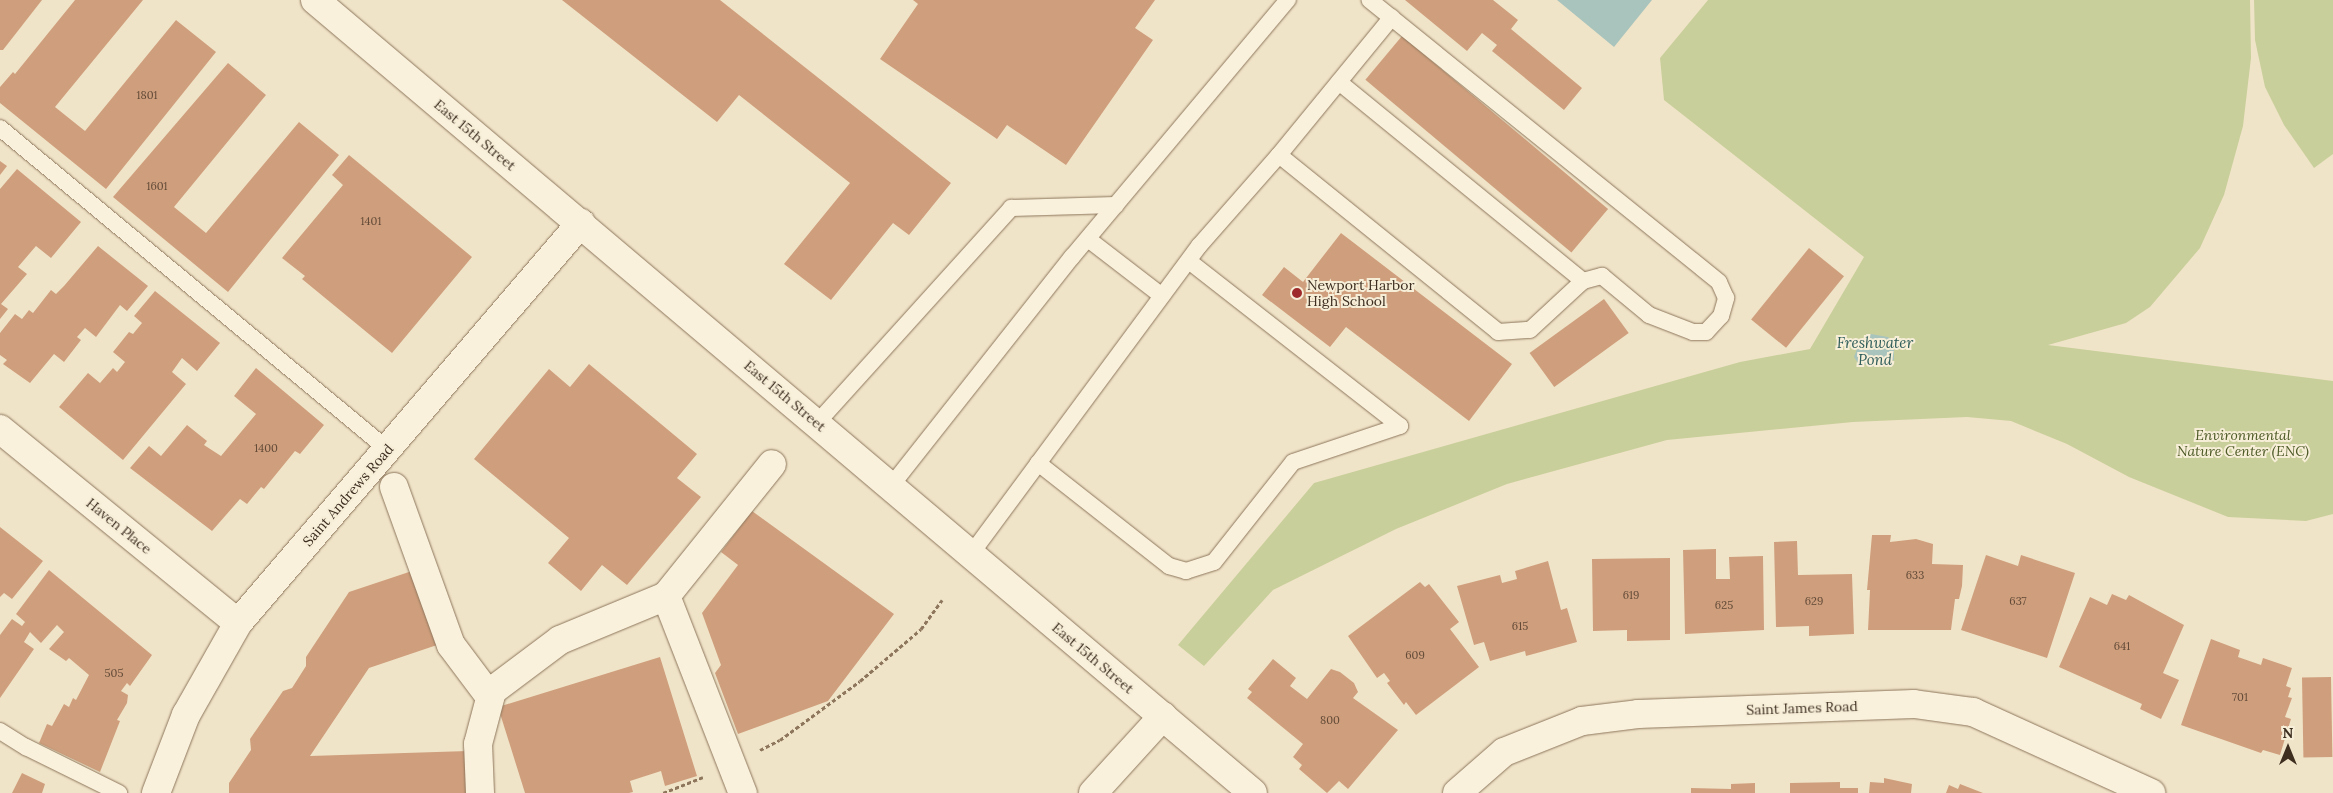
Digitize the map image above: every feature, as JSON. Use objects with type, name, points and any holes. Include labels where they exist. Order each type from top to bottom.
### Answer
[{"type":"street","name":"East 15th Street","points":[[315,0],[1253,793]]},
{"type":"street","name":"Saint Andrews Road","points":[[156,793],[186,715],[238,623],[581,223]]},
{"type":"street","name":"Haven Place","points":[[0,429],[238,623]]},
{"type":"street","points":[[480,793],[478,744],[492,691],[560,640],[666,596],[772,464]]},
{"type":"street","points":[[394,487],[451,645],[490,697]]},
{"type":"street","points":[[666,596],[743,793]]},
{"type":"street","name":"Saint James Road","points":[[1457,793],[1504,752],[1582,721],[1638,714],[1914,704],[1973,712],[2151,793]]},
{"type":"street","points":[[1093,793],[1163,716]]},
{"type":"lane","points":[[891,486],[1088,239],[1288,0]]},
{"type":"lane","points":[[1279,155],[1498,332],[1530,330],[1583,281],[1602,276],[1649,315],[1693,332],[1706,332],[1721,316],[1726,298],[1719,282],[1370,0]]},
{"type":"lane","points":[[971,554],[1188,261],[1279,155],[1392,18]]},
{"type":"lane","points":[[1339,82],[1583,281]]},
{"type":"lane","points":[[0,128],[387,449]]},
{"type":"lane","points":[[817,423],[1011,208],[1116,206]]},
{"type":"lane","points":[[1088,239],[1162,296]]},
{"type":"lane","points":[[1038,463],[1169,566],[1186,571],[1214,562],[1293,462],[1400,426],[1188,261]]},
{"type":"lane","points":[[0,731],[26,747],[119,793]]},
{"type":"path","points":[[664,793],[732,765],[780,740],[860,681],[921,629],[942,600]]},
{"type":"green space","name":"Environmental Nature Center (ENC)","points":[[1708,0],[2250,0],[2251,58],[2243,126],[2224,195],[2200,248],[2150,307],[2126,323],[2048,345],[2333,381],[2333,514],[2306,521],[2228,517],[2129,477],[2067,444],[2011,421],[1967,417],[1853,422],[1667,440],[1507,484],[1396,529],[1273,590],[1204,666],[1178,645],[1314,483],[1740,362],[1810,349],[1864,257],[1664,100],[1660,58]]},
{"type":"green space","points":[[2254,0],[2333,0],[2333,154],[2314,168],[2284,125],[2265,87],[2255,40]]},
{"type":"water","points":[[1557,0],[1652,0],[1614,47]]},
{"type":"water","name":"Freshwater Pond","points":[[1871,334],[1888,337],[1894,342],[1894,360],[1876,367],[1858,363],[1854,357],[1859,343]]},
{"type":"building","points":[[0,0],[42,0],[3,50],[0,50]]},
{"type":"building","points":[[75,0],[143,0],[55,107],[85,131],[176,20],[216,52],[106,189],[0,103],[0,87],[13,72],[15,74]]},
{"type":"building","points":[[562,0],[720,0],[951,183],[909,235],[893,223],[831,300],[784,264],[850,183],[739,95],[717,122]]},
{"type":"building","points":[[913,0],[1155,0],[1135,28],[1153,40],[1066,165],[1007,125],[997,139],[880,59],[918,4]]},
{"type":"building","points":[[1405,0],[1493,0],[1518,20],[1511,29],[1582,88],[1564,110],[1492,51],[1497,45],[1482,33],[1467,51]]},
{"type":"building","points":[[1402,36],[1608,209],[1571,253],[1365,80]]},
{"type":"building","points":[[228,63],[266,95],[174,207],[206,233],[299,122],[339,155],[228,292],[113,197]]},
{"type":"building","points":[[349,155],[472,257],[392,353],[302,279],[305,276],[282,258],[343,185],[332,175]]},
{"type":"building","points":[[0,161],[7,166],[0,175]]},
{"type":"building","points":[[17,169],[81,222],[51,258],[36,246],[18,267],[27,274],[1,304],[8,309],[0,319],[0,189]]},
{"type":"building","points":[[1341,233],[1512,364],[1469,421],[1346,327],[1330,347],[1262,295],[1284,267],[1303,282]]},
{"type":"building","points":[[98,246],[148,286],[127,311],[120,305],[96,337],[85,328],[77,337],[81,340],[64,362],[54,354],[30,383],[3,364],[7,360],[0,355],[0,333],[15,314],[22,319],[29,310],[33,313],[51,290],[56,294]]},
{"type":"building","points":[[1809,248],[1844,276],[1786,348],[1751,319]]},
{"type":"building","points":[[155,291],[220,343],[197,371],[182,358],[172,372],[186,384],[123,460],[59,407],[88,373],[100,383],[113,368],[117,372],[125,362],[113,352],[129,332],[133,334],[142,323],[134,316]]},
{"type":"building","points":[[1604,299],[1629,333],[1554,387],[1530,353]]},
{"type":"building","points":[[589,364],[697,454],[677,478],[701,497],[627,585],[602,565],[581,591],[548,563],[569,538],[474,459],[549,369],[570,387]]},
{"type":"building","points":[[256,368],[324,425],[300,454],[295,451],[264,489],[261,487],[247,504],[240,499],[212,531],[130,468],[149,446],[161,456],[187,425],[207,441],[204,445],[221,456],[256,414],[234,396]]},
{"type":"building","points":[[752,511],[894,614],[828,701],[738,734],[715,673],[721,665],[702,613],[738,565],[721,552]]},
{"type":"building","points":[[0,527],[43,561],[12,599],[4,593],[0,597]]},
{"type":"building","points":[[1872,535],[1891,535],[1890,542],[1916,539],[1933,544],[1932,564],[1963,565],[1962,586],[1959,599],[1955,599],[1951,630],[1868,630],[1870,590],[1867,590]]},
{"type":"building","points":[[1797,541],[1798,575],[1852,574],[1854,634],[1809,636],[1809,626],[1776,627],[1774,542]]},
{"type":"building","points":[[1716,549],[1716,579],[1730,579],[1729,557],[1763,556],[1764,630],[1685,634],[1683,550]]},
{"type":"building","points":[[1986,555],[2018,566],[2021,555],[2075,573],[2047,658],[1961,630]]},
{"type":"building","points":[[1670,558],[1670,640],[1627,641],[1627,630],[1593,631],[1592,559]]},
{"type":"building","points":[[1548,561],[1561,610],[1567,608],[1577,642],[1526,656],[1525,651],[1490,661],[1484,642],[1474,645],[1457,586],[1500,575],[1502,583],[1517,579],[1515,571]]},
{"type":"building","points":[[49,570],[152,655],[130,686],[127,683],[121,691],[128,695],[127,703],[117,720],[120,721],[100,772],[39,743],[47,724],[52,726],[64,704],[69,707],[73,698],[76,700],[89,675],[69,658],[66,661],[49,649],[64,632],[57,625],[41,643],[30,632],[24,642],[34,649],[0,698],[0,635],[12,619],[22,626],[25,622],[16,614]]},
{"type":"building","points":[[412,571],[437,645],[369,668],[310,756],[468,751],[472,793],[229,793],[229,783],[251,750],[250,739],[283,691],[292,688],[306,666],[306,657],[349,592]]},
{"type":"building","points":[[1420,582],[1425,587],[1429,584],[1459,622],[1450,629],[1479,667],[1416,715],[1406,702],[1404,705],[1387,683],[1390,681],[1384,673],[1377,678],[1348,636]]},
{"type":"building","points":[[2112,594],[2126,600],[2129,595],[2184,625],[2163,673],[2179,680],[2161,719],[2140,709],[2142,704],[2059,667],[2090,597],[2107,605]]},
{"type":"building","points":[[2211,639],[2240,650],[2238,657],[2261,665],[2263,658],[2292,668],[2286,686],[2291,688],[2288,697],[2292,698],[2285,717],[2291,719],[2280,755],[2263,750],[2261,753],[2181,725]]},
{"type":"building","points":[[660,657],[697,776],[665,786],[661,771],[630,781],[633,792],[629,793],[525,793],[498,707]]},
{"type":"building","points":[[1273,659],[1296,678],[1290,686],[1307,699],[1331,669],[1340,672],[1354,683],[1358,692],[1353,698],[1398,730],[1348,789],[1339,781],[1327,793],[1299,769],[1302,765],[1293,757],[1303,744],[1247,698],[1252,692],[1248,689]]},
{"type":"building","points":[[2331,677],[2332,757],[2303,757],[2302,678]]},
{"type":"building","points":[[22,773],[45,784],[42,793],[12,793]]},
{"type":"building","points":[[1884,778],[1912,784],[1911,793],[1869,793],[1870,782],[1884,783]]},
{"type":"building","points":[[1840,782],[1840,788],[1858,788],[1858,793],[1790,793],[1790,783]]},
{"type":"building","points":[[1755,783],[1755,793],[1691,793],[1691,788],[1731,789],[1731,784]]},
{"type":"building","points":[[1960,784],[1983,793],[1946,793],[1949,785],[1958,789]]},
{"type":"place","name":"Newport Harbor High School","points":[[1297,293]]}]
